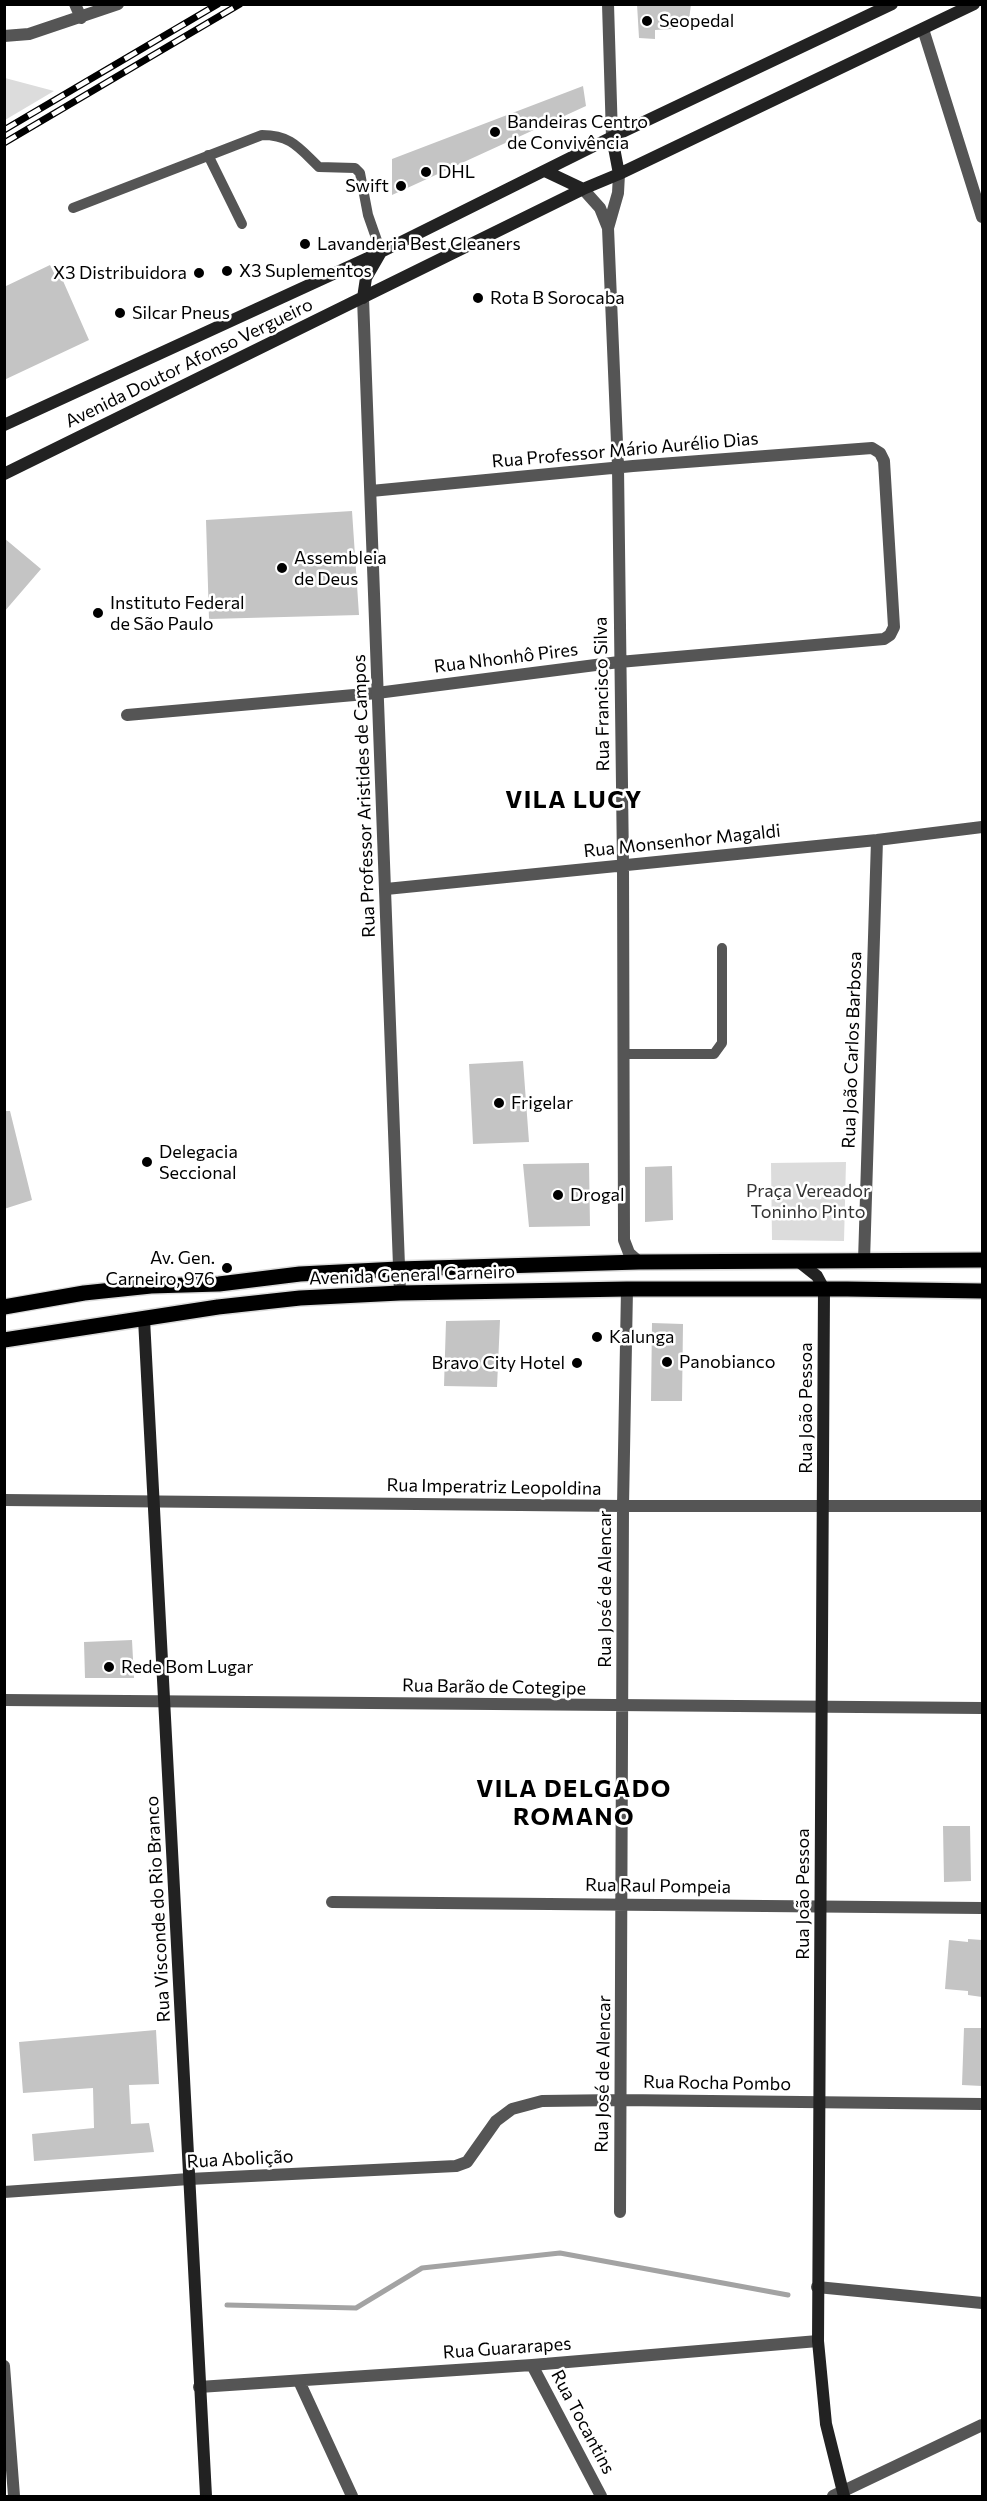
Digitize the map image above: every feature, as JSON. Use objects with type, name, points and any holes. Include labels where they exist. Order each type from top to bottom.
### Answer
[{"type":"main road","name":"Avenida Doutor Afonso Vergueiro","points":[[4,425],[381,252],[612,137],[892,4]]},
{"type":"main road","name":"Avenida Doutor Afonso Vergueiro","points":[[4,474],[584,189],[974,4]]},
{"type":"main road","points":[[612,137],[619,174]]},
{"type":"main road","points":[[545,171],[584,189]]},
{"type":"main road","points":[[363,298],[366,278],[381,252]]},
{"type":"main road","name":"Avenida General Carneiro","points":[[4,1307],[84,1293],[151,1286],[219,1284],[300,1274],[398,1269],[639,1262],[982,1260]]},
{"type":"main road","points":[[798,1261],[817,1276],[824,1289]]},
{"type":"main road","name":"Avenida General Carneiro","points":[[4,1340],[300,1298],[400,1293],[627,1289],[982,1291]]},
{"type":"main road","name":"Rua João Pessoa","points":[[824,1289],[818,2341],[826,2424],[839,2495]]},
{"type":"main road","name":"Rua Visconde do Rio Branco","points":[[144,1319],[206,2496]]},
{"type":"street","points":[[75,4],[81,18]]},
{"type":"street","points":[[4,36],[29,34],[118,4]]},
{"type":"street","points":[[608,4],[612,137]]},
{"type":"street","points":[[923,29],[977,177],[982,217]]},
{"type":"street","name":"Rua Francisco Silva","points":[[619,174],[618,193],[608,228],[618,468],[623,865],[624,1240],[629,1252],[639,1262]]},
{"type":"street","name":"Rua Francisco Silva","points":[[584,189],[600,208],[608,228]]},
{"type":"street","name":"Rua Professor Aristides de Campos","points":[[363,298],[400,1293]]},
{"type":"street","name":"Rua Professor Mário Aurélio Dias","points":[[371,490],[872,448],[880,453],[884,461],[894,627],[890,635]]},
{"type":"street","name":"Rua Nhonhô Pires","points":[[127,716],[377,693],[619,662],[884,639],[890,635]]},
{"type":"street","name":"Rua Monsenhor Magaldi","points":[[386,890],[877,840],[982,826]]},
{"type":"street","name":"Rua João Carlos Barbosa","points":[[864,1261],[877,840]]},
{"type":"street","name":"Rua José de Alencar","points":[[620,2212],[623,1506],[627,1289]]},
{"type":"street","name":"Rua Imperatriz Leopoldina","points":[[4,1500],[623,1506],[982,1506]]},
{"type":"street","name":"Rua Barão de Cotegipe","points":[[4,1700],[982,1708]]},
{"type":"street","name":"Rua Raul Pompeia","points":[[332,1902],[982,1908]]},
{"type":"street","name":"Rua Rocha Pombo","points":[[474,2154],[496,2121],[512,2109],[542,2101],[982,2104]]},
{"type":"street","name":"Rua Abolição","points":[[4,2192],[189,2179],[440,2168],[466,2162],[474,2154]]},
{"type":"street","points":[[818,2287],[982,2303]]},
{"type":"street","name":"Rua Guararapes","points":[[199,2387],[532,2365],[818,2341]]},
{"type":"street","name":"Rua Tocantins","points":[[532,2365],[602,2496]]},
{"type":"street","points":[[4,2366],[15,2496]]},
{"type":"street","points":[[299,2381],[352,2496]]},
{"type":"street","points":[[839,2495],[982,2425]]},
{"type":"lane","points":[[73,208],[262,135],[279,135],[291,140],[319,167],[355,168],[362,179],[368,215],[381,252]]},
{"type":"lane","points":[[208,155],[242,224]]},
{"type":"lane","points":[[623,1054],[714,1054],[719,1051],[722,1043],[722,948]]},
{"type":"green space","points":[[5,78],[54,91],[5,120]]},
{"type":"green space","name":"Praça Vereador Toninho Pinto","points":[[846,1162],[844,1241],[772,1240],[771,1163]]},
{"type":"building","points":[[637,4],[691,4],[689,20],[673,20],[672,29],[655,30],[655,39],[639,38]]},
{"type":"building","name":"Bandeiras Centro de Convivência","points":[[583,86],[586,106],[392,195],[392,159]]},
{"type":"building","points":[[50,265],[55,275],[60,274],[89,340],[4,380],[4,287]]},
{"type":"building","name":"Assembleia de Deus","points":[[352,511],[359,615],[209,619],[206,520]]},
{"type":"building","points":[[4,538],[41,569],[4,612]]},
{"type":"building","name":"Frigelar","points":[[523,1061],[529,1142],[473,1144],[469,1064]]},
{"type":"building","points":[[4,1111],[10,1111],[32,1200],[4,1209]]},
{"type":"building","name":"Drogal","points":[[589,1163],[590,1226],[529,1227],[523,1164]]},
{"type":"building","points":[[672,1166],[673,1220],[645,1222],[645,1167]]},
{"type":"building","points":[[500,1320],[497,1387],[444,1386],[446,1321]]},
{"type":"building","name":"Panobianco","points":[[652,1323],[683,1324],[682,1401],[651,1401]]},
{"type":"building","name":"Rede Bom Lugar","points":[[132,1640],[134,1678],[85,1678],[84,1642]]},
{"type":"building","points":[[943,1826],[970,1826],[971,1881],[944,1882]]},
{"type":"building","points":[[968,1939],[982,1940],[982,1997],[968,1995],[968,1991],[945,1989],[949,1940],[968,1942]]},
{"type":"building","points":[[964,2028],[982,2028],[982,2086],[962,2085]]},
{"type":"building","points":[[156,2030],[159,2084],[129,2085],[131,2124],[149,2123],[154,2152],[34,2161],[32,2134],[94,2128],[93,2088],[23,2093],[19,2042]]},
{"type":"waterway","points":[[227,2305],[356,2308],[422,2268],[560,2253],[788,2295]]},
{"type":"railway","points":[[4,130],[218,4]]},
{"type":"railway","points":[[4,143],[240,4]]},
{"type":"place","name":"Seopedal","points":[[647,21]]},
{"type":"place","name":"Bandeiras Centro de Convivência","points":[[495,132]]},
{"type":"place","name":"DHL","points":[[426,172]]},
{"type":"place","name":"Swift","points":[[401,186]]},
{"type":"place","name":"Lavanderia Best Cleaners","points":[[305,244]]},
{"type":"place","name":"X3 Suplementos","points":[[227,271]]},
{"type":"place","name":"X3 Distribuidora","points":[[199,273]]},
{"type":"place","name":"Rota B Sorocaba","points":[[478,298]]},
{"type":"place","name":"Silcar Pneus","points":[[120,313]]},
{"type":"place","name":"Assembleia de Deus","points":[[282,568]]},
{"type":"place","name":"Instituto Federal de São Paulo","points":[[98,613]]},
{"type":"place","name":"Frigelar","points":[[499,1103]]},
{"type":"place","name":"Delegacia Seccional","points":[[147,1162]]},
{"type":"place","name":"Drogal","points":[[558,1195]]},
{"type":"place","name":"Av. Gen. Carneiro, 976","points":[[227,1268]]},
{"type":"place","name":"Kalunga","points":[[597,1337]]},
{"type":"place","name":"Panobianco","points":[[667,1362]]},
{"type":"place","name":"Bravo City Hotel","points":[[577,1363]]},
{"type":"place","name":"Rede Bom Lugar","points":[[109,1667]]},
{"type":"district","name":"VILA LUCY","points":[[574,800]]},
{"type":"district","name":"VILA DELGADO ROMANO","points":[[574,1803]]}]
